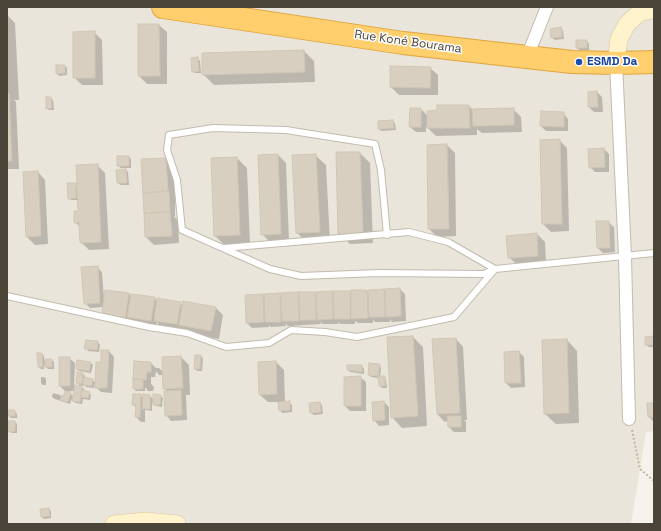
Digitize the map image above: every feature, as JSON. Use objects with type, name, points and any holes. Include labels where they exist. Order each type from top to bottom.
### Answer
[{"type":"highway","name":"Rue Koné Bourama","points":[[163,7],[403,43],[527,57],[572,62],[654,62]]},
{"type":"street","points":[[527,57],[545,7]]},
{"type":"street","points":[[629,418],[625,256],[616,63],[619,40],[627,24],[639,13],[654,9]]},
{"type":"street","points":[[114,524],[146,522],[177,524]]},
{"type":"lane","points":[[387,235],[381,170],[375,144],[286,130],[212,128],[169,134],[166,150],[177,180],[182,230],[270,269],[301,276],[378,272],[484,274],[495,269],[654,253]]},
{"type":"lane","points":[[223,248],[409,232],[448,242],[495,269]]},
{"type":"lane","points":[[7,296],[149,327],[187,333],[226,347],[269,344],[291,330],[357,336],[454,317],[495,269]]},
{"type":"path","points":[[629,418],[640,469],[654,481]]},
{"type":"shaded area","points":[[7,7],[654,7],[654,431],[646,432],[631,524],[7,524]]},
{"type":"building","points":[[138,24],[159,24],[160,76],[138,76]]},
{"type":"building","points":[[561,27],[562,37],[551,38],[550,29]]},
{"type":"building","points":[[95,31],[95,78],[73,78],[73,32]]},
{"type":"building","points":[[576,40],[587,40],[587,48],[576,48]]},
{"type":"building","points":[[304,50],[305,72],[202,75],[202,53]]},
{"type":"building","points":[[198,57],[199,71],[192,72],[191,58]]},
{"type":"building","points":[[56,65],[65,65],[65,73],[56,74]]},
{"type":"building","points":[[390,66],[431,67],[430,88],[390,87]]},
{"type":"building","points":[[597,91],[598,107],[588,107],[588,92]]},
{"type":"building","points":[[7,93],[9,93],[12,161],[7,161]]},
{"type":"building","points":[[46,97],[51,97],[52,108],[46,109]]},
{"type":"building","points":[[437,105],[469,105],[470,128],[427,128],[427,111],[437,110]]},
{"type":"building","points":[[410,108],[421,108],[421,127],[409,127]]},
{"type":"building","points":[[514,108],[514,125],[473,126],[472,109]]},
{"type":"building","points":[[541,111],[564,112],[564,127],[540,126]]},
{"type":"building","points":[[393,120],[394,128],[378,129],[378,121]]},
{"type":"building","points":[[560,139],[562,224],[542,224],[540,140]]},
{"type":"building","points":[[447,144],[449,229],[428,229],[427,145]]},
{"type":"building","points":[[604,148],[605,167],[589,168],[588,149]]},
{"type":"building","points":[[336,152],[360,152],[363,233],[338,234]]},
{"type":"building","points":[[278,154],[281,234],[261,235],[258,155]]},
{"type":"building","points":[[316,154],[320,232],[296,233],[292,155]]},
{"type":"building","points":[[117,156],[129,156],[129,166],[117,166]]},
{"type":"building","points":[[237,157],[240,235],[214,236],[211,158]]},
{"type":"building","points":[[166,158],[168,191],[143,193],[141,159]]},
{"type":"building","points":[[98,164],[101,242],[80,243],[79,222],[74,223],[74,211],[78,211],[76,165]]},
{"type":"building","points":[[126,169],[127,183],[117,183],[116,170]]},
{"type":"building","points":[[38,171],[41,236],[26,237],[23,172]]},
{"type":"building","points":[[67,183],[76,183],[76,198],[68,199]]},
{"type":"building","points":[[169,191],[170,212],[144,213],[143,193]]},
{"type":"building","points":[[170,212],[172,236],[145,237],[144,213]]},
{"type":"building","points":[[596,221],[609,221],[610,248],[597,248]]},
{"type":"building","points":[[537,233],[538,256],[508,258],[506,236]]},
{"type":"building","points":[[98,266],[100,303],[84,304],[81,267]]},
{"type":"building","points":[[400,288],[401,316],[386,317],[385,289]]},
{"type":"building","points":[[384,289],[385,317],[369,317],[368,290]]},
{"type":"building","points":[[105,290],[129,293],[125,318],[102,314]]},
{"type":"building","points":[[351,290],[367,290],[368,318],[351,319]]},
{"type":"building","points":[[332,291],[333,319],[317,320],[316,292]]},
{"type":"building","points":[[333,291],[350,291],[350,319],[334,319]]},
{"type":"building","points":[[298,292],[299,321],[282,321],[281,293]]},
{"type":"building","points":[[299,292],[315,292],[316,320],[300,320]]},
{"type":"building","points":[[280,293],[281,322],[265,322],[264,294]]},
{"type":"building","points":[[131,294],[155,297],[151,321],[127,317]]},
{"type":"building","points":[[263,294],[264,322],[246,323],[245,295]]},
{"type":"building","points":[[157,298],[181,302],[177,324],[154,321]]},
{"type":"building","points":[[183,301],[216,307],[211,331],[179,325]]},
{"type":"building","points":[[413,336],[418,416],[391,418],[387,337]]},
{"type":"building","points":[[654,336],[654,345],[645,345],[645,337]]},
{"type":"building","points":[[456,338],[460,413],[437,414],[432,339]]},
{"type":"building","points":[[567,339],[569,413],[544,414],[542,340]]},
{"type":"building","points":[[86,340],[98,341],[97,350],[84,349]]},
{"type":"building","points":[[101,350],[109,350],[107,388],[95,388],[96,362],[101,362]]},
{"type":"building","points":[[519,351],[521,383],[505,383],[504,352]]},
{"type":"building","points":[[37,353],[42,353],[43,367],[38,367]]},
{"type":"building","points":[[195,355],[201,355],[200,369],[194,369]]},
{"type":"building","points":[[181,356],[183,388],[163,389],[162,357]]},
{"type":"building","points":[[59,357],[70,357],[70,386],[59,386]]},
{"type":"building","points":[[45,359],[52,359],[52,367],[45,367]]},
{"type":"building","points":[[77,360],[91,362],[89,371],[76,369]]},
{"type":"building","points":[[134,361],[151,362],[151,372],[147,372],[146,380],[133,379]]},
{"type":"building","points":[[276,361],[277,394],[259,395],[258,362]]},
{"type":"building","points":[[369,363],[380,364],[378,376],[368,375]]},
{"type":"building","points":[[347,365],[362,365],[362,372],[347,370]]},
{"type":"building","points":[[77,372],[83,373],[82,384],[76,383]]},
{"type":"building","points":[[361,376],[361,406],[344,406],[344,377]]},
{"type":"building","points":[[378,376],[385,376],[385,386],[379,386]]},
{"type":"building","points":[[84,377],[93,379],[92,386],[83,385]]},
{"type":"building","points":[[133,379],[143,379],[143,389],[133,389]]},
{"type":"building","points":[[75,385],[82,386],[80,402],[72,401]]},
{"type":"building","points":[[82,390],[90,392],[88,398],[81,397]]},
{"type":"building","points":[[181,390],[182,415],[165,416],[164,391]]},
{"type":"building","points":[[65,391],[71,392],[68,402],[60,400],[62,395],[64,396]]},
{"type":"building","points":[[133,394],[141,394],[140,417],[135,417],[136,405],[132,405]]},
{"type":"building","points":[[143,394],[150,395],[150,409],[142,409]]},
{"type":"building","points":[[153,394],[161,395],[160,405],[153,405]]},
{"type":"building","points":[[290,401],[290,410],[279,411],[278,402]]},
{"type":"building","points":[[384,401],[385,420],[373,421],[372,402]]},
{"type":"building","points":[[320,402],[321,412],[310,413],[309,403]]},
{"type":"building","points":[[647,403],[654,403],[654,417],[648,417]]},
{"type":"building","points":[[8,410],[15,410],[15,416],[8,416]]},
{"type":"building","points":[[447,416],[461,416],[461,427],[448,427]]},
{"type":"building","points":[[8,421],[15,421],[15,431],[8,432]]},
{"type":"building","points":[[49,508],[50,516],[41,517],[40,509]]},
{"type":"place","name":"ESMD Da","points":[[579,62]]}]
